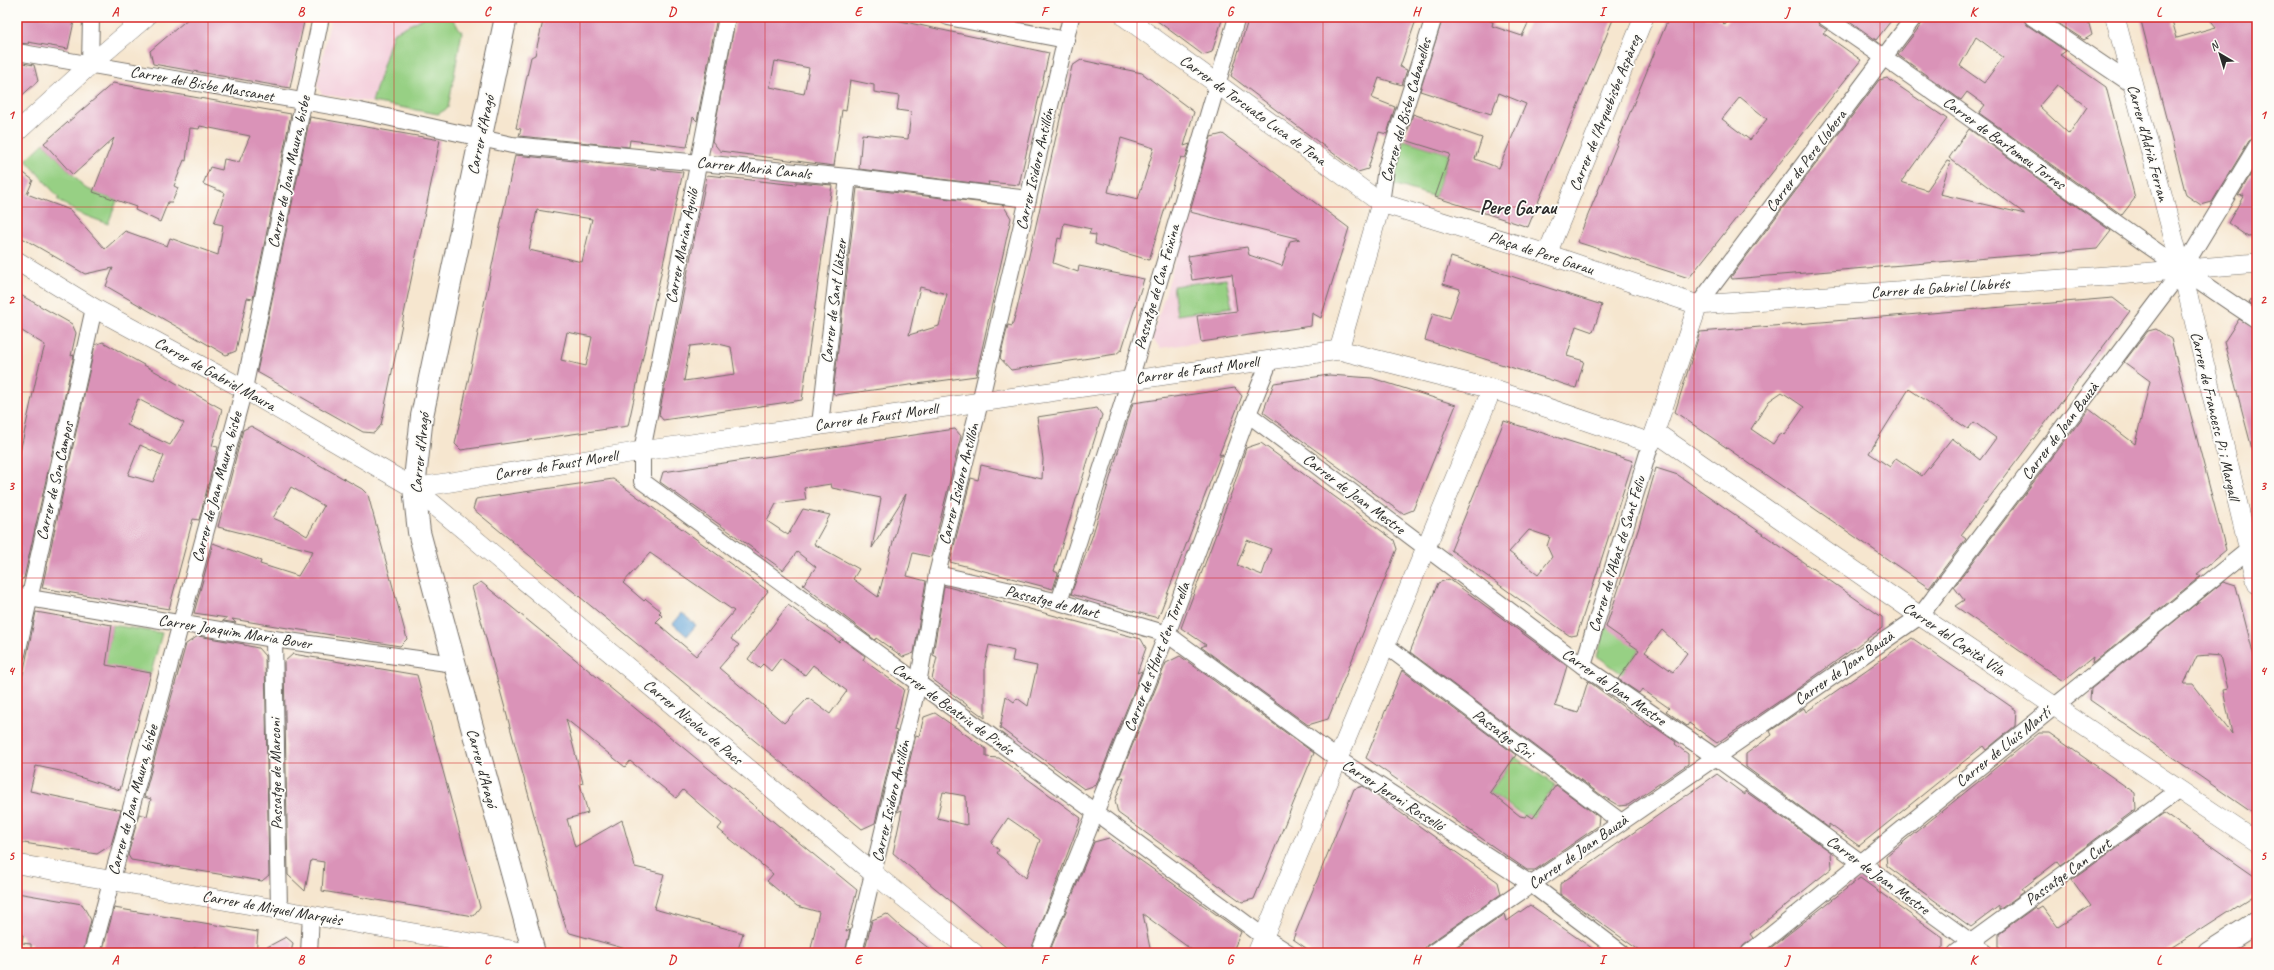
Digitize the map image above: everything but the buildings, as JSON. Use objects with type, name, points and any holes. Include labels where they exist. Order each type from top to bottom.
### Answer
[{"type":"main road","name":"Carrer d'Aragó","points":[[506,17],[422,416],[414,488],[420,532],[454,664],[534,953]]},
{"type":"main road","points":[[2209,953],[2257,922]]},
{"type":"street","points":[[90,65],[91,17]]},
{"type":"street","points":[[17,132],[90,65],[146,17]]},
{"type":"street","name":"Carrer de Joan Maura, bisbe","points":[[92,953],[244,389],[321,17]]},
{"type":"street","name":"Carrer Marian Aguiló","points":[[642,451],[727,17]]},
{"type":"street","points":[[948,17],[1066,40]]},
{"type":"street","name":"Carrer Isidoro Antillón","points":[[854,953],[918,684],[937,574],[980,402],[1071,17]]},
{"type":"street","name":"Carrer de Torcuato Luca de Tena","points":[[1125,17],[1216,85],[1381,203]]},
{"type":"street","name":"Passatge de Can Feixina","points":[[1059,602],[1130,380],[1237,17]]},
{"type":"street","name":"Carrer del Bisbe Cabanelles","points":[[1381,203],[1386,168],[1434,17]]},
{"type":"street","name":"Carrer de l'Arquebisbe Aspàreg","points":[[1547,254],[1644,17]]},
{"type":"street","name":"Carrer de Bartomeu Torres","points":[[1825,17],[1884,56],[2182,270],[2257,320]]},
{"type":"street","name":"Carrer de Pere Llobera","points":[[1698,305],[1914,17]]},
{"type":"street","points":[[2032,17],[2133,86]]},
{"type":"street","name":"Carrer d'Adrià Ferran","points":[[2115,17],[2182,270]]},
{"type":"street","name":"Carrer del Bisbe Massanet","points":[[17,52],[360,111],[481,138]]},
{"type":"street","name":"Carrer Marià Canals","points":[[481,138],[512,145],[848,177],[1028,199]]},
{"type":"street","name":"Carrer de Joan Bauzà","points":[[1432,953],[1920,616],[2182,270],[2257,146]]},
{"type":"street","name":"Carrer de Sant Llàtzer","points":[[820,425],[848,177]]},
{"type":"street","points":[[1381,203],[1339,350],[1492,389],[1653,437],[1698,305]]},
{"type":"street","name":"Plaça de Pere Garau","points":[[1381,203],[1547,254],[1698,305]]},
{"type":"street","name":"Carrer de Gabriel Maura","points":[[17,261],[94,308],[244,389],[414,488]]},
{"type":"street","name":"Carrer de Gabriel Llabrés","points":[[1698,305],[2182,270],[2257,263]]},
{"type":"street","name":"Carrer de Francesc Pi i Margall","points":[[2182,270],[2252,546],[2257,584]]},
{"type":"street","name":"Carrer de Son Campos","points":[[17,654],[23,597],[94,308]]},
{"type":"street","name":"Carrer de Faust Morell","points":[[414,488],[642,451],[1339,350]]},
{"type":"street","name":"Carrer de s'Hort d'en Torrella","points":[[1039,953],[1097,812],[1167,634],[1248,414],[1270,360]]},
{"type":"street","points":[[1260,945],[1492,389]]},
{"type":"street","name":"Carrer de Joan Mestre","points":[[1248,414],[1425,549],[1583,666],[1715,758],[1986,953]]},
{"type":"street","name":"Carrer del Capità Vila","points":[[1653,437],[2257,842]]},
{"type":"street","name":"Carrer de l'Abat de Sant Feliu","points":[[1583,666],[1653,437]]},
{"type":"street","name":"Carrer de Beatriu de Pinós","points":[[642,451],[642,481],[918,684],[1097,812],[1260,945],[1289,953]]},
{"type":"street","name":"Carrer Nicolau de Pacs","points":[[414,488],[874,874],[974,953]]},
{"type":"street","name":"Carrer de Lluís Martí","points":[[1749,953],[2252,546]]},
{"type":"street","name":"Passatge de Mart","points":[[937,574],[1059,602],[1167,634]]},
{"type":"street","name":"Carrer Joaquim Maria Bover","points":[[23,597],[274,639],[454,664]]},
{"type":"street","name":"Carrer Jeroni Rosselló","points":[[1167,634],[1338,759],[1531,884],[1622,953]]},
{"type":"street","name":"Passatge de Marconi","points":[[274,639],[279,910]]},
{"type":"street","name":"Passatge Siri","points":[[1385,645],[1621,822]]},
{"type":"street","name":"Passatge Can Curt","points":[[1956,953],[2179,790]]},
{"type":"street","name":"Carrer de Miquel Marquès","points":[[17,864],[528,953]]},
{"type":"street","points":[[308,953],[311,915]]},
{"type":"shaded area","points":[[331,17],[451,17],[462,32],[448,108],[438,114],[322,94],[317,85]]},
{"type":"shaded area","points":[[1190,212],[1342,249],[1330,288],[1268,332],[1160,348],[1152,338]]},
{"type":"green space","points":[[425,17],[451,17],[462,32],[448,108],[438,114],[372,102],[393,33]]},
{"type":"green space","points":[[1404,140],[1449,154],[1435,197],[1390,183]]},
{"type":"green space","points":[[44,143],[85,188],[117,201],[108,224],[76,212],[57,199],[59,198],[26,160]]},
{"type":"green space","points":[[1226,279],[1232,307],[1177,315],[1173,286]]},
{"type":"green space","points":[[112,625],[162,633],[151,673],[105,666]]},
{"type":"green space","points":[[1606,627],[1643,644],[1622,674],[1597,656]]},
{"type":"green space","points":[[1515,757],[1555,785],[1533,818],[1527,814],[1525,817],[1490,792]]},
{"type":"water","points":[[682,613],[696,625],[687,636],[673,624]]},
{"type":"district","name":"Pere Garau","points":[[1518,207]]}]
